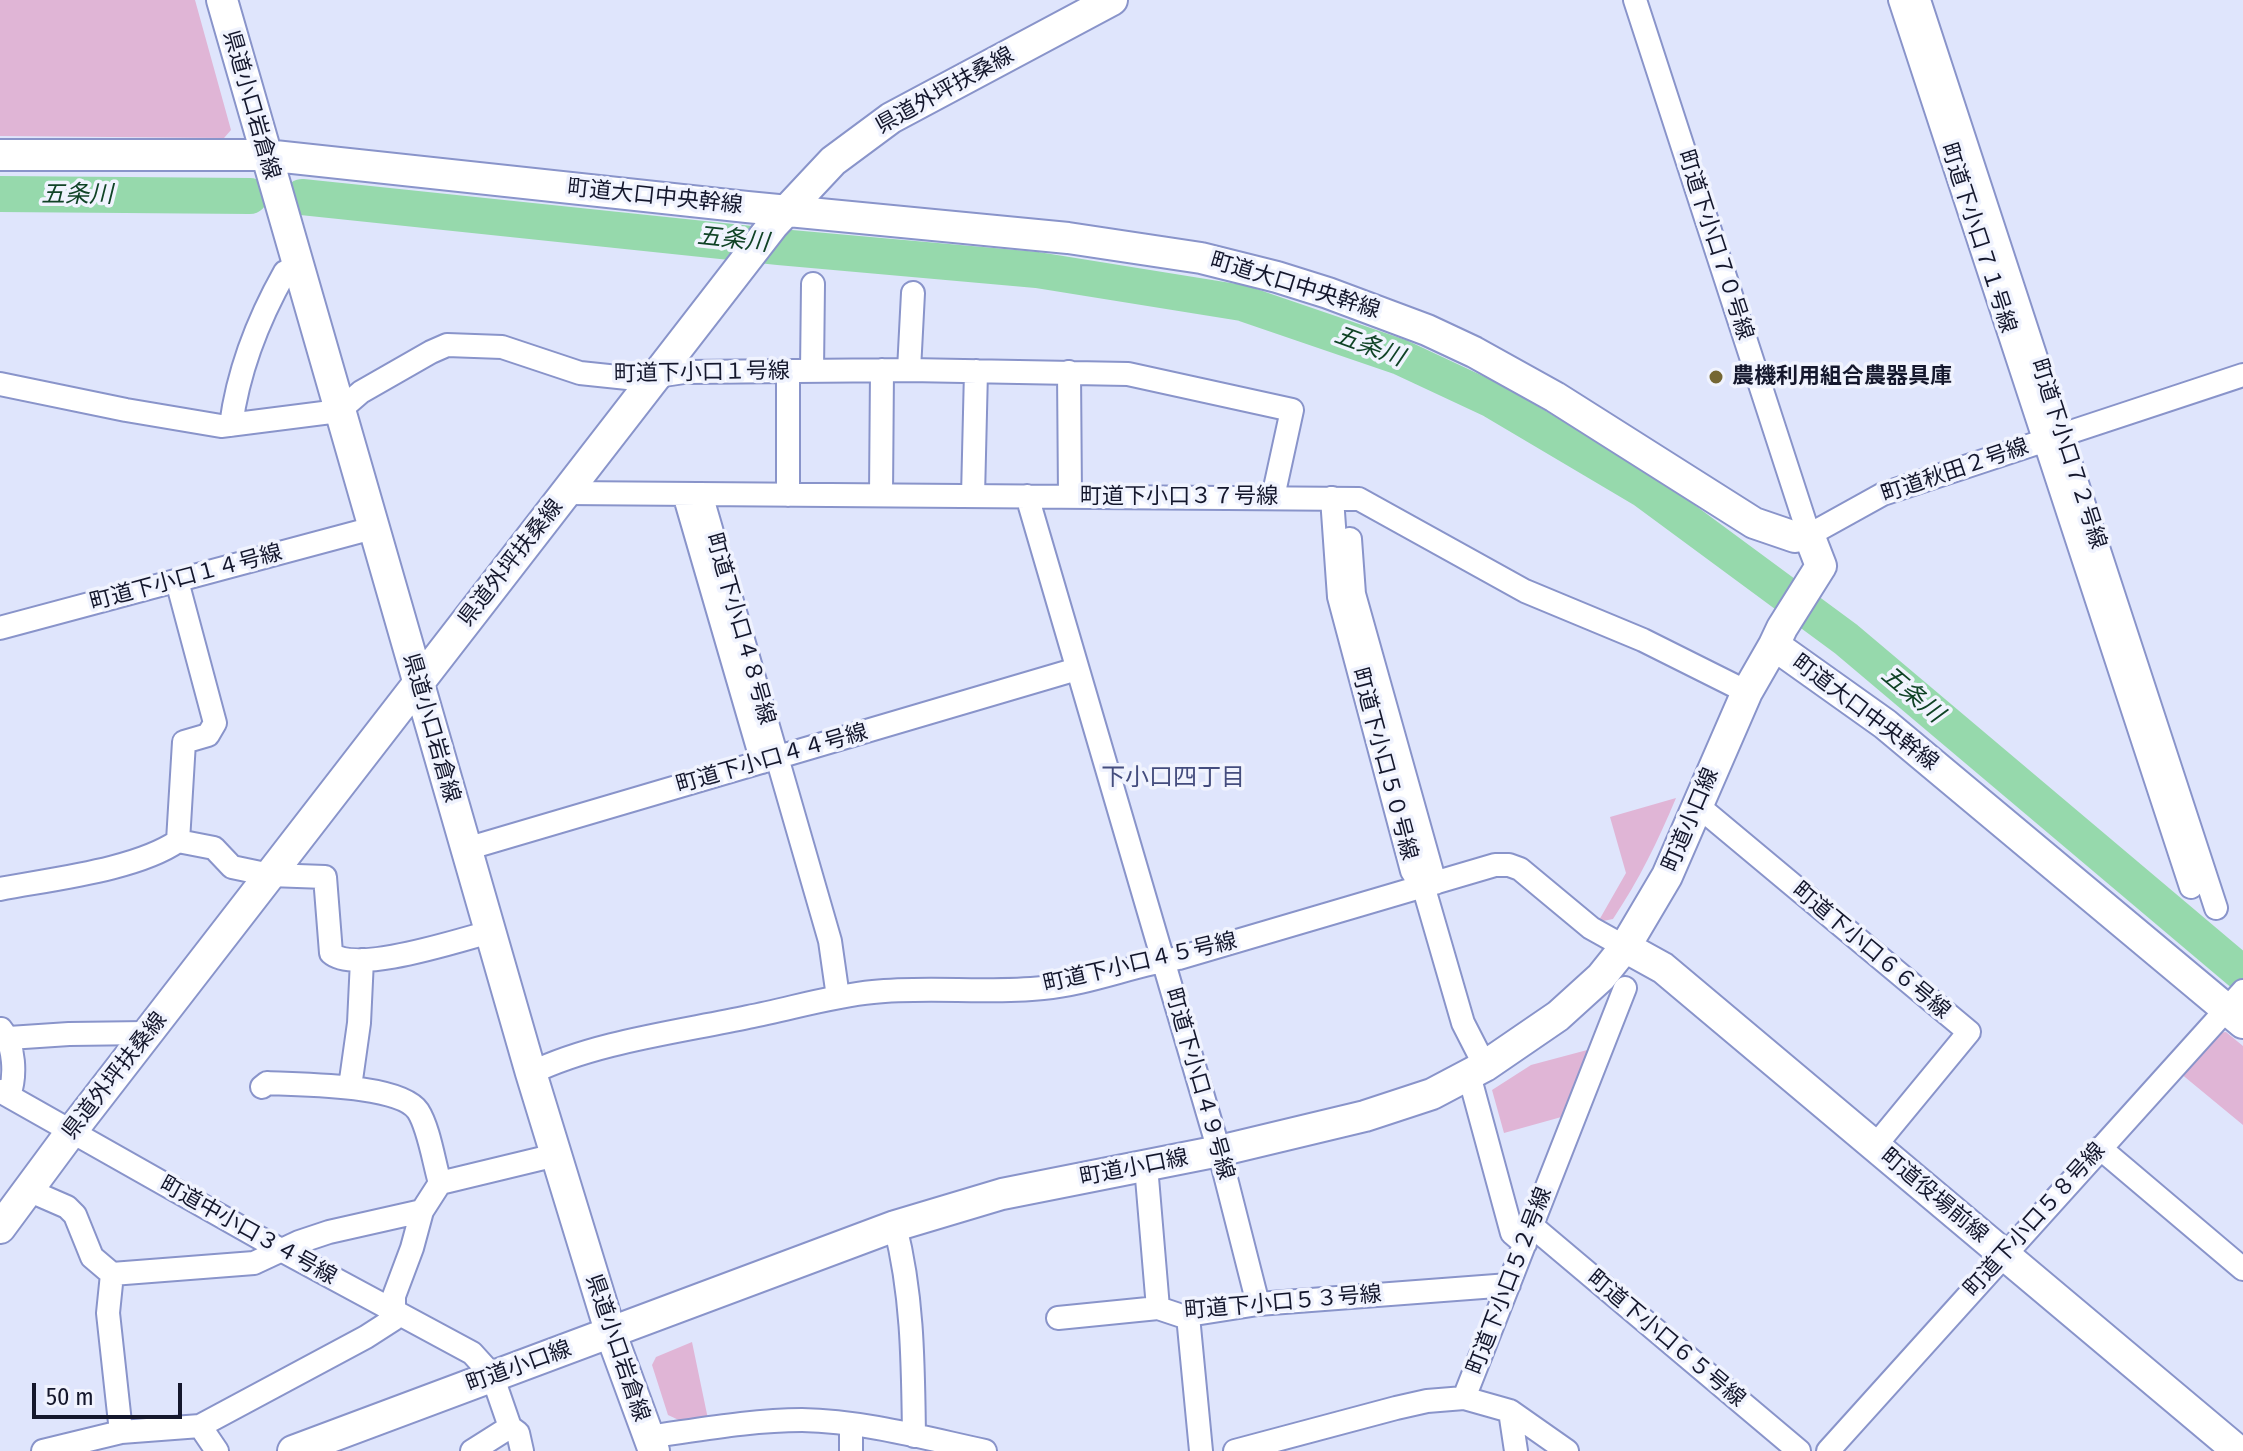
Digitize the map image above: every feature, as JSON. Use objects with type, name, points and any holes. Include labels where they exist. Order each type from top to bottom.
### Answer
[{"type":"street","name":"県道小口岩倉線","points":[[222,0],[531,1073],[611,1334],[650,1444]]},
{"type":"street","name":"県道外坪扶桑線","points":[[0,1228],[147,1033],[779,218],[833,161],[891,118],[1112,0]]},
{"type":"street","name":"町道下小口７０号線","points":[[1635,0],[1809,535]]},
{"type":"street","name":"町道下小口７１号線","points":[[1900,0],[2053,438],[2191,887]]},
{"type":"street","name":"町道下小口７２号線","points":[[1919,0],[2053,438],[2216,908]]},
{"type":"street","name":"町道大口中央幹線","points":[[0,155],[268,164],[779,218],[1108,243],[1201,258],[1290,281],[1378,311],[1474,352],[1555,397],[1754,523],[1795,537],[1809,535],[1821,566],[1778,637],[2237,1006]]},
{"type":"street","points":[[231,425],[233,407],[256,332],[285,272],[298,268]]},
{"type":"street","points":[[812,371],[813,284]]},
{"type":"street","points":[[909,370],[913,293]]},
{"type":"street","name":"町道下小口１号線","points":[[339,411],[361,392],[447,345],[502,347],[580,373],[637,379],[684,372],[909,370],[1128,374],[1292,410],[1273,497]]},
{"type":"street","points":[[881,495],[882,370]]},
{"type":"street","points":[[788,371],[788,495]]},
{"type":"street","points":[[973,496],[976,371]]},
{"type":"street","points":[[1069,372],[1070,497]]},
{"type":"street","name":"町道秋田２号線","points":[[1809,535],[1883,494],[2243,375]]},
{"type":"street","points":[[0,384],[221,426],[339,411]]},
{"type":"street","name":"町道下小口３７号線","points":[[565,493],[1359,499],[1525,591],[1643,640],[1747,692]]},
{"type":"street","points":[[692,494],[769,760],[830,941],[838,997]]},
{"type":"street","name":"町道下小口４９号線","points":[[1027,496],[1219,1151],[1258,1304]]},
{"type":"street","points":[[1339,498],[1354,594],[1427,885]]},
{"type":"street","name":"町道下小口５０号線","points":[[1339,498],[1339,597],[1412,871],[1427,885],[1425,892],[1477,1071],[1512,1233],[1528,1235]]},
{"type":"street","name":"町道下小口１４号線","points":[[0,628],[373,528]]},
{"type":"street","points":[[177,581],[215,723],[208,735],[184,742],[178,841]]},
{"type":"street","name":"町道小口線","points":[[293,1451],[895,1226],[1002,1194],[1219,1151],[1393,1108],[1432,1094],[1477,1071],[1558,1016],[1601,977],[1625,947],[1667,876],[1747,692],[1778,637]]},
{"type":"street","name":"町道下小口４４号線","points":[[466,849],[1077,669]]},
{"type":"street","name":"町道下小口６６号線","points":[[1697,805],[1969,1032],[1875,1146]]},
{"type":"street","points":[[0,889],[109,868],[165,850],[178,841],[214,848],[232,867],[270,875],[325,877],[331,953],[337,958],[362,960],[403,955],[490,932]]},
{"type":"street","name":"町道下小口４５号線","points":[[531,1073],[557,1060],[838,997],[875,992],[1038,989],[1067,985],[1495,865],[1520,869],[1591,928],[1625,947]]},
{"type":"street","name":"町道役場前線","points":[[1625,947],[1663,968],[2238,1451]]},
{"type":"street","points":[[350,1087],[359,1023],[362,960]]},
{"type":"street","name":"町道下小口５２号線","points":[[1235,1451],[1396,1408],[1427,1401],[1464,1398],[1625,988]]},
{"type":"street","name":"町道下小口５８号線","points":[[1828,1451],[2100,1148],[2237,1006]]},
{"type":"street","points":[[4,1093],[12,1086],[5,1033],[147,1033]]},
{"type":"street","points":[[262,1087],[267,1083],[350,1087],[409,1101],[419,1113],[440,1183]]},
{"type":"street","name":"町道中小口３４号線","points":[[4,1093],[281,1250],[472,1353],[492,1375]]},
{"type":"street","points":[[2100,1148],[2243,1269]]},
{"type":"street","points":[[43,1451],[121,1432],[200,1426],[366,1337],[394,1319],[394,1296],[422,1211],[440,1183],[556,1155]]},
{"type":"street","points":[[1146,1166],[1158,1308]]},
{"type":"street","points":[[28,1190],[67,1207],[75,1215],[92,1257],[112,1274],[254,1263],[329,1232],[422,1211]]},
{"type":"street","points":[[895,1226],[912,1327],[914,1436]]},
{"type":"street","name":"町道下小口６５号線","points":[[1528,1235],[1799,1451]]},
{"type":"street","points":[[112,1274],[108,1313],[121,1432]]},
{"type":"street","name":"町道下小口５３号線","points":[[1058,1318],[1158,1308],[1188,1316],[1258,1304],[1509,1285]]},
{"type":"street","points":[[1188,1316],[1201,1451]]},
{"type":"street","points":[[492,1375],[510,1427],[518,1433],[522,1451]]},
{"type":"street","points":[[1464,1398],[1510,1411],[1567,1451]]},
{"type":"street","points":[[1510,1411],[1516,1451]]},
{"type":"street","points":[[650,1444],[779,1421],[851,1424],[985,1451]]},
{"type":"street","points":[[851,1424],[851,1451]]},
{"type":"street","points":[[200,1426],[217,1451]]},
{"type":"street","points":[[472,1451],[510,1427]]},
{"type":"shaded area","points":[[0,0],[195,0],[231,130],[224,138],[0,136]]},
{"type":"shaded area","points":[[1676,798],[1648,860],[1613,919],[1598,922],[1626,873],[1610,817]]},
{"type":"shaded area","points":[[2226,1032],[2243,1046],[2243,1125],[2180,1073],[2217,1033]]},
{"type":"shaded area","points":[[1591,1049],[1565,1116],[1504,1133],[1492,1090],[1531,1065]]},
{"type":"shaded area","points":[[692,1342],[708,1419],[683,1422],[668,1415],[652,1365],[656,1357]]},
{"type":"waterway","name":"五条川","points":[[0,194],[250,196]]},
{"type":"waterway","name":"五条川","points":[[302,197],[779,247],[1037,270],[1242,303],[1400,357],[1492,400],[1644,490],[1846,639],[2243,974]]},
{"type":"place","name":"農機利用組合農器具庫","points":[[1716,377]]},
{"type":"district","name":"下小口四丁目","points":[[1173,778]]}]
